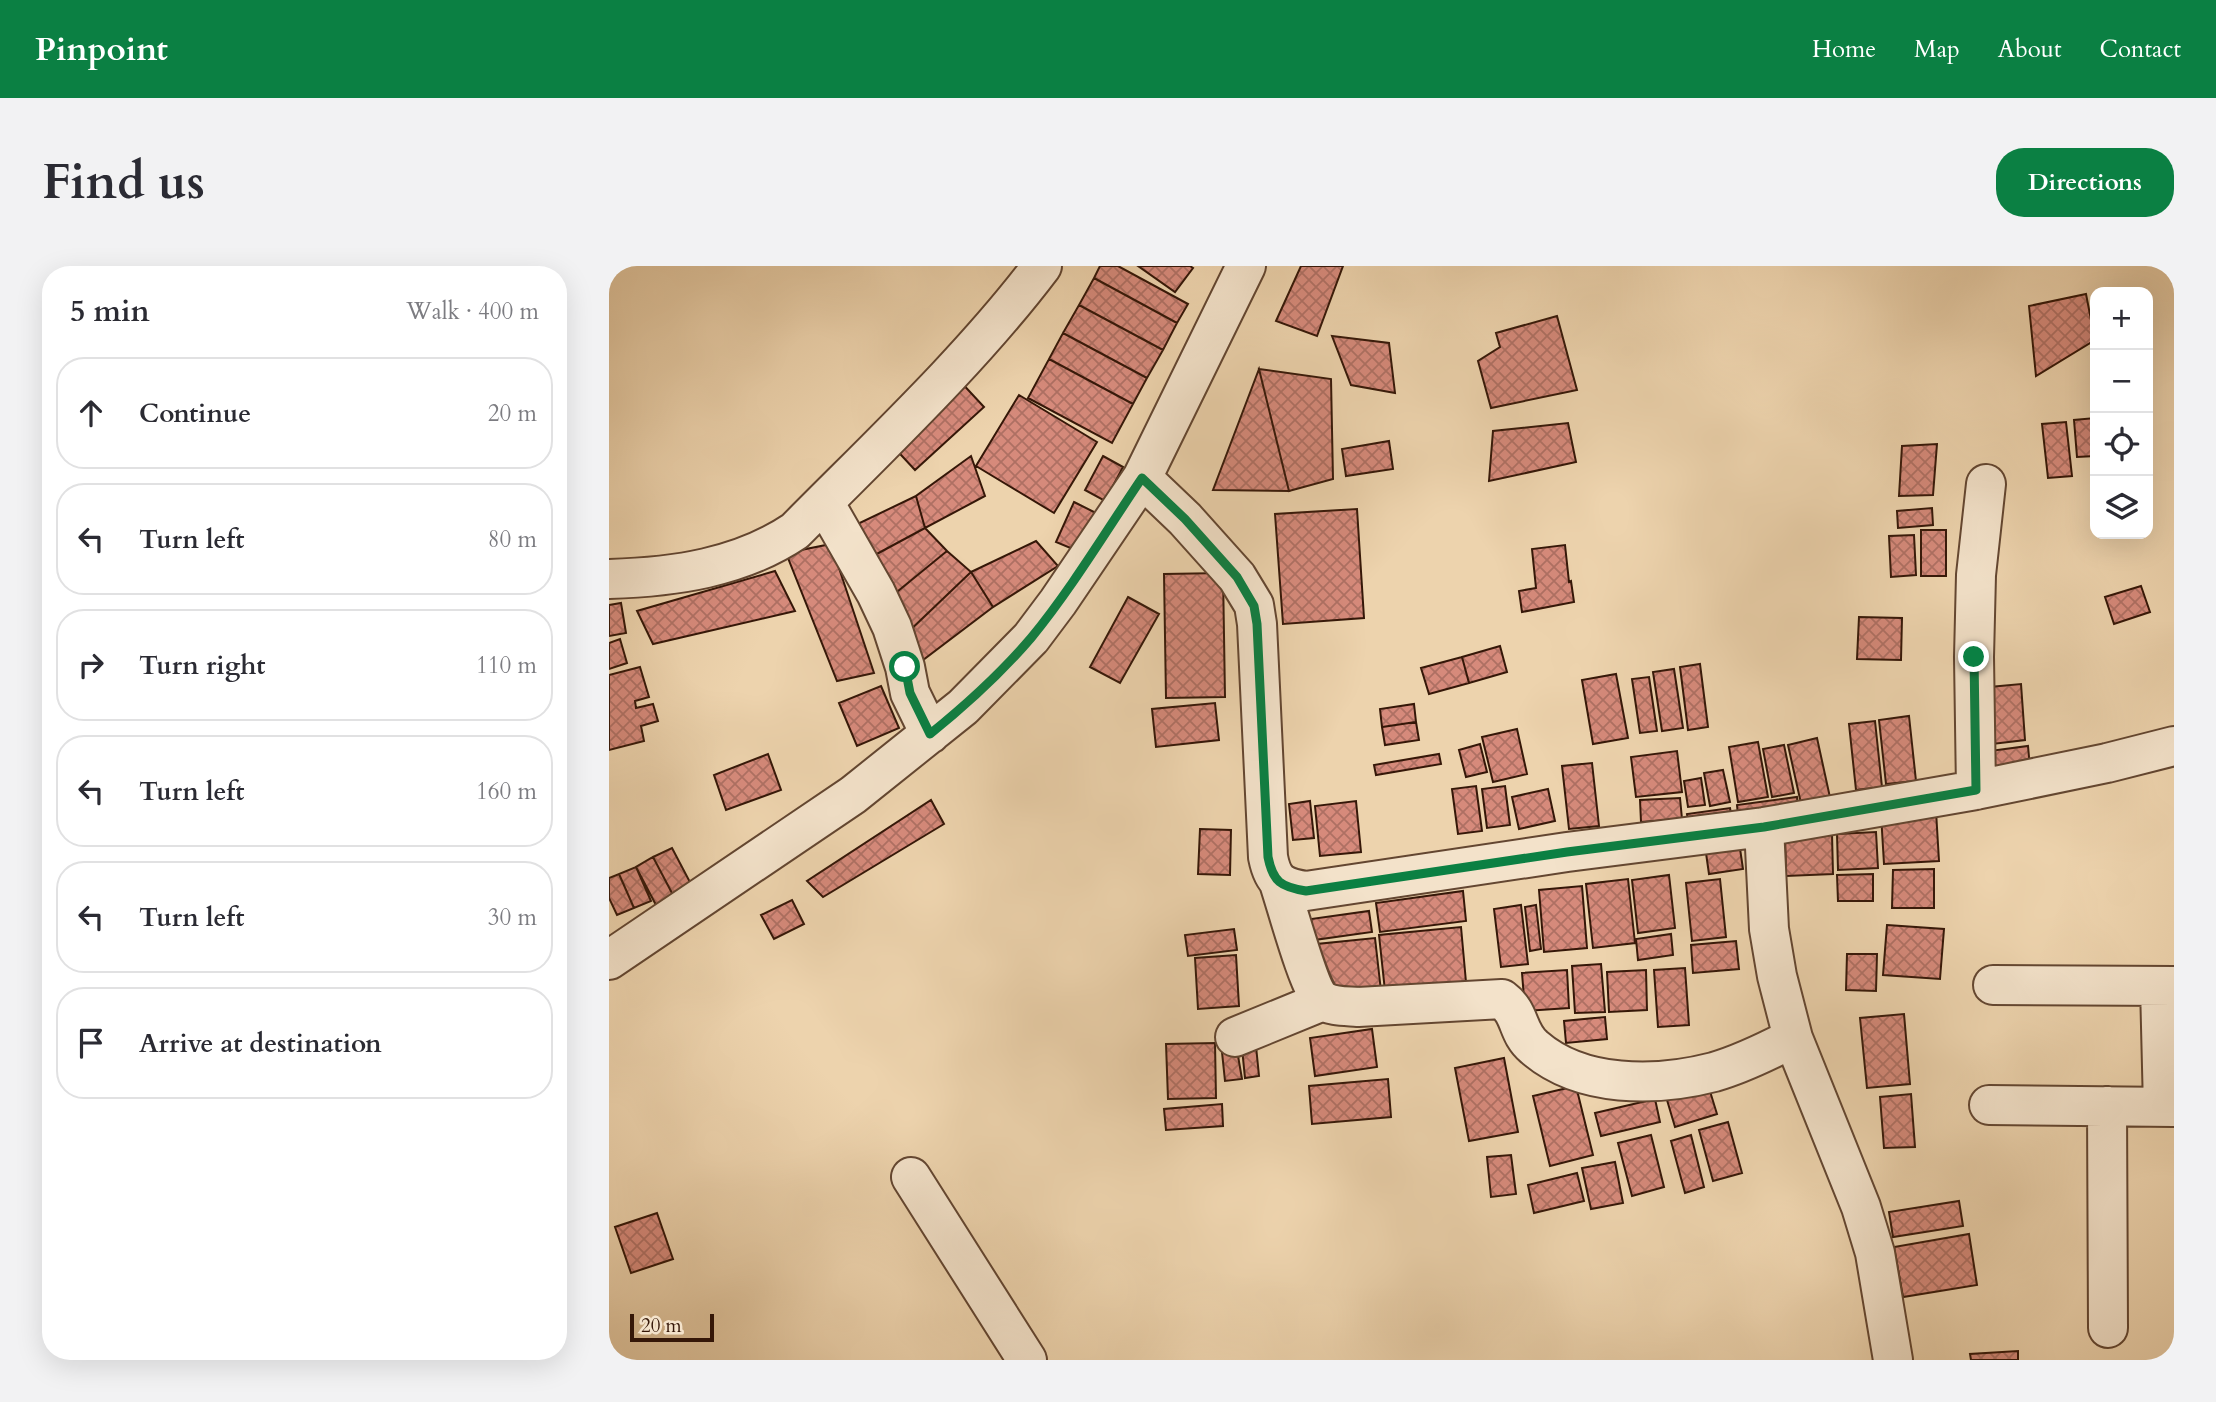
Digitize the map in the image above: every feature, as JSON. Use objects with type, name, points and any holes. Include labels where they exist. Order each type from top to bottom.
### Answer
[{"type":"street","points":[[609,579],[703,570],[744,558],[778,543],[795,531],[922,402],[1005,312],[1042,266]]},
{"type":"street","points":[[609,960],[853,795],[963,707],[1031,638],[1142,478],[1246,266]]},
{"type":"street","points":[[1142,478],[1185,519],[1237,577],[1254,606],[1268,857],[1311,983],[1322,1001],[1337,1006],[1359,1007],[1502,999],[1512,1006],[1521,1031],[1532,1045],[1554,1061],[1581,1072],[1618,1081],[1668,1080],[1713,1072],[1752,1058],[1793,1038]]},
{"type":"street","points":[[1976,790],[1976,575],[1986,484]]},
{"type":"street","points":[[824,502],[876,593],[892,627],[910,693],[930,734]]},
{"type":"street","points":[[1279,883],[1306,891],[1567,852],[1764,827],[1976,790],[2174,746]]},
{"type":"street","points":[[1764,827],[1769,929],[1776,976],[1793,1038],[1861,1207],[1875,1252],[1893,1360]]},
{"type":"street","points":[[1989,1105],[2168,1107],[2167,986],[1993,985]]},
{"type":"street","points":[[1235,1037],[1322,1001]]},
{"type":"street","points":[[2107,1107],[2108,1328]]},
{"type":"street","points":[[911,1177],[1027,1360]]},
{"type":"building","points":[[1100,266],[1118,266],[1188,304],[1177,323],[1094,278]]},
{"type":"building","points":[[1138,266],[1190,266],[1193,268],[1175,292]]},
{"type":"building","points":[[1301,266],[1343,266],[1317,336],[1276,321]]},
{"type":"building","points":[[1094,278],[1177,323],[1163,350],[1079,305]]},
{"type":"building","points":[[2086,294],[2090,314],[2090,343],[2036,376],[2029,306]]},
{"type":"building","points":[[1079,305],[1163,350],[1147,378],[1063,333]]},
{"type":"building","points":[[1557,316],[1577,390],[1491,408],[1478,361],[1500,347],[1496,333]]},
{"type":"building","points":[[1063,333],[1147,378],[1133,404],[1049,359]]},
{"type":"building","points":[[1332,336],[1389,343],[1395,393],[1351,385]]},
{"type":"building","points":[[1049,359],[1133,404],[1112,443],[1028,398]]},
{"type":"building","points":[[1259,369],[1331,379],[1333,479],[1289,491]]},
{"type":"building","points":[[1259,369],[1289,491],[1213,490]]},
{"type":"building","points":[[958,379],[984,407],[915,470],[889,442]]},
{"type":"building","points":[[1019,395],[1097,442],[1054,513],[976,466]]},
{"type":"building","points":[[2090,418],[2090,456],[2077,457],[2074,420]]},
{"type":"building","points":[[2066,422],[2072,476],[2048,478],[2042,424]]},
{"type":"building","points":[[1568,423],[1576,462],[1489,481],[1493,431]]},
{"type":"building","points":[[1389,441],[1393,469],[1346,476],[1342,449]]},
{"type":"building","points":[[1937,444],[1933,495],[1899,496],[1902,446]]},
{"type":"building","points":[[971,456],[985,496],[925,528],[916,496]]},
{"type":"building","points":[[1103,456],[1123,467],[1105,501],[1085,490]]},
{"type":"building","points":[[916,496],[925,528],[860,563],[843,531]]},
{"type":"building","points":[[1074,502],[1098,514],[1080,552],[1056,542]]},
{"type":"building","points":[[1932,508],[1933,525],[1898,528],[1897,511]]},
{"type":"building","points":[[1357,509],[1364,618],[1283,624],[1275,514]]},
{"type":"building","points":[[925,528],[947,551],[887,600],[860,563]]},
{"type":"building","points":[[1921,530],[1946,530],[1946,576],[1921,576]]},
{"type":"building","points":[[1914,535],[1916,575],[1891,577],[1889,536]]},
{"type":"building","points":[[1036,541],[1058,566],[993,607],[971,572]]},
{"type":"building","points":[[831,544],[874,673],[837,681],[786,553]]},
{"type":"building","points":[[1565,545],[1574,602],[1522,612],[1519,591],[1536,588],[1532,549]]},
{"type":"building","points":[[947,551],[971,572],[905,635],[887,600]]},
{"type":"building","points":[[775,571],[795,611],[653,644],[637,611]]},
{"type":"building","points":[[971,572],[993,607],[923,660],[905,635]]},
{"type":"building","points":[[1223,573],[1225,697],[1166,698],[1164,574]]},
{"type":"building","points":[[2141,586],[2150,612],[2114,624],[2105,597]]},
{"type":"building","points":[[1128,597],[1159,614],[1120,683],[1090,667]]},
{"type":"building","points":[[621,603],[626,633],[609,636],[609,605]]},
{"type":"building","points":[[1859,617],[1902,618],[1901,660],[1857,659]]},
{"type":"building","points":[[620,639],[627,663],[609,669],[609,643]]},
{"type":"building","points":[[1500,646],[1507,672],[1469,683],[1462,657]]},
{"type":"building","points":[[1462,657],[1469,683],[1429,694],[1421,668]]},
{"type":"building","points":[[1700,664],[1708,727],[1688,730],[1680,667]]},
{"type":"building","points":[[640,667],[649,697],[635,701],[636,708],[653,704],[658,721],[641,726],[644,741],[609,750],[609,675]]},
{"type":"building","points":[[1674,669],[1683,728],[1662,731],[1653,672]]},
{"type":"building","points":[[1616,674],[1628,738],[1593,744],[1582,680]]},
{"type":"building","points":[[1649,677],[1657,731],[1640,733],[1632,679]]},
{"type":"building","points":[[2021,684],[2025,740],[1984,745],[1979,688]]},
{"type":"building","points":[[881,686],[899,728],[857,746],[839,703]]},
{"type":"building","points":[[1215,703],[1219,740],[1156,747],[1152,709]]},
{"type":"building","points":[[1414,704],[1416,722],[1382,727],[1380,709]]},
{"type":"building","points":[[1909,716],[1916,781],[1886,784],[1879,720]]},
{"type":"building","points":[[1875,721],[1882,787],[1856,790],[1849,724]]},
{"type":"building","points":[[1416,722],[1419,740],[1385,745],[1382,727]]},
{"type":"building","points":[[1517,729],[1527,774],[1493,782],[1482,737]]},
{"type":"building","points":[[1817,738],[1831,802],[1802,808],[1788,745]]},
{"type":"building","points":[[1758,742],[1768,797],[1738,802],[1729,747]]},
{"type":"building","points":[[1480,744],[1487,772],[1466,777],[1459,750]]},
{"type":"building","points":[[1784,745],[1794,793],[1772,797],[1763,749]]},
{"type":"building","points":[[2028,746],[2031,779],[1985,783],[1982,752]]},
{"type":"building","points":[[1677,751],[1682,792],[1636,797],[1631,757]]},
{"type":"building","points":[[768,754],[781,790],[726,810],[714,775]]},
{"type":"building","points":[[1439,754],[1441,764],[1376,775],[1374,765]]},
{"type":"building","points":[[1592,763],[1599,826],[1569,829],[1562,766]]},
{"type":"building","points":[[1723,770],[1730,802],[1710,806],[1704,773]]},
{"type":"building","points":[[1701,778],[1705,805],[1688,807],[1684,781]]},
{"type":"building","points":[[1476,786],[1482,831],[1458,834],[1452,789]]},
{"type":"building","points":[[1505,786],[1510,825],[1487,828],[1482,789]]},
{"type":"building","points":[[1548,789],[1555,821],[1519,829],[1512,797]]},
{"type":"building","points":[[1797,797],[1799,817],[1739,825],[1737,805]]},
{"type":"building","points":[[1680,798],[1682,819],[1641,822],[1640,800]]},
{"type":"building","points":[[931,800],[944,824],[823,897],[807,881]]},
{"type":"building","points":[[1310,801],[1314,838],[1293,840],[1289,804]]},
{"type":"building","points":[[1356,801],[1361,852],[1320,856],[1315,806]]},
{"type":"building","points":[[1730,808],[1733,825],[1690,831],[1687,814]]},
{"type":"building","points":[[1936,811],[1939,861],[1884,864],[1881,814]]},
{"type":"building","points":[[1200,829],[1231,830],[1230,875],[1198,874]]},
{"type":"building","points":[[1876,832],[1878,868],[1838,870],[1837,834]]},
{"type":"building","points":[[1832,834],[1833,874],[1786,876],[1785,835]]},
{"type":"building","points":[[1738,835],[1743,869],[1709,874],[1704,839]]},
{"type":"building","points":[[672,848],[692,886],[673,895],[653,857]]},
{"type":"building","points":[[653,857],[673,895],[656,905],[636,867]]},
{"type":"building","points":[[636,867],[651,901],[634,908],[619,874]]},
{"type":"building","points":[[1934,869],[1934,908],[1892,908],[1893,870]]},
{"type":"building","points":[[619,874],[634,908],[617,915],[609,898],[609,878]]},
{"type":"building","points":[[1873,874],[1873,901],[1838,901],[1837,875]]},
{"type":"building","points":[[1669,875],[1675,928],[1638,933],[1632,880]]},
{"type":"building","points":[[1628,879],[1635,943],[1593,948],[1586,884]]},
{"type":"building","points":[[1720,879],[1726,937],[1692,941],[1686,883]]},
{"type":"building","points":[[1582,886],[1587,948],[1544,952],[1539,890]]},
{"type":"building","points":[[1463,891],[1466,921],[1380,932],[1376,903]]},
{"type":"building","points":[[792,900],[804,924],[774,939],[761,915]]},
{"type":"building","points":[[1521,905],[1528,964],[1501,967],[1494,909]]},
{"type":"building","points":[[1536,905],[1541,949],[1530,951],[1525,907]]},
{"type":"building","points":[[1369,911],[1372,932],[1314,940],[1311,919]]},
{"type":"building","points":[[1887,925],[1944,929],[1940,979],[1883,975]]},
{"type":"building","points":[[1461,927],[1466,982],[1385,991],[1379,935]]},
{"type":"building","points":[[1234,929],[1237,950],[1188,956],[1185,935]]},
{"type":"building","points":[[1671,934],[1673,955],[1638,960],[1636,939]]},
{"type":"building","points":[[1375,938],[1381,991],[1322,997],[1317,944]]},
{"type":"building","points":[[1736,941],[1739,969],[1693,973],[1691,945]]},
{"type":"building","points":[[1847,954],[1877,954],[1876,991],[1846,990]]},
{"type":"building","points":[[1236,955],[1239,1006],[1198,1009],[1195,958]]},
{"type":"building","points":[[1601,964],[1605,1012],[1575,1013],[1572,966]]},
{"type":"building","points":[[1685,968],[1689,1025],[1658,1027],[1654,970]]},
{"type":"building","points":[[1567,970],[1569,1008],[1525,1011],[1522,973]]},
{"type":"building","points":[[1646,970],[1647,1010],[1609,1012],[1607,972]]},
{"type":"building","points":[[1904,1014],[1910,1084],[1867,1088],[1860,1018]]},
{"type":"building","points":[[1605,1017],[1607,1039],[1566,1043],[1564,1021]]},
{"type":"building","points":[[1372,1029],[1377,1067],[1315,1076],[1310,1038]]},
{"type":"building","points":[[1215,1043],[1216,1098],[1168,1099],[1166,1044]]},
{"type":"building","points":[[1256,1046],[1259,1076],[1245,1078],[1242,1048]]},
{"type":"building","points":[[1237,1050],[1242,1079],[1225,1081],[1222,1052]]},
{"type":"building","points":[[1504,1058],[1518,1132],[1469,1141],[1455,1068]]},
{"type":"building","points":[[1388,1079],[1391,1117],[1312,1124],[1309,1086]]},
{"type":"building","points":[[1576,1086],[1593,1155],[1550,1166],[1533,1096]]},
{"type":"building","points":[[1709,1088],[1717,1114],[1675,1127],[1667,1100]]},
{"type":"building","points":[[1911,1094],[1915,1147],[1884,1148],[1880,1097]]},
{"type":"building","points":[[1655,1099],[1660,1122],[1601,1136],[1595,1113]]},
{"type":"building","points":[[1222,1104],[1223,1126],[1166,1130],[1164,1109]]},
{"type":"building","points":[[1728,1122],[1742,1173],[1713,1181],[1699,1130]]},
{"type":"building","points":[[1651,1135],[1664,1187],[1632,1196],[1618,1143]]},
{"type":"building","points":[[1691,1135],[1704,1187],[1685,1193],[1671,1141]]},
{"type":"building","points":[[1511,1155],[1516,1194],[1491,1197],[1487,1157]]},
{"type":"building","points":[[1615,1162],[1623,1203],[1591,1209],[1582,1168]]},
{"type":"building","points":[[1577,1173],[1584,1201],[1534,1213],[1528,1185]]},
{"type":"building","points":[[1959,1201],[1963,1226],[1893,1237],[1889,1212]]},
{"type":"building","points":[[657,1213],[673,1259],[631,1273],[615,1227]]},
{"type":"building","points":[[1969,1234],[1977,1285],[1903,1297],[1894,1247]]},
{"type":"building","points":[[2018,1351],[2018,1360],[1971,1360],[1970,1354]]},
{"type":"route","points":[[905,667],[910,693],[930,734],[963,707],[1031,638],[1142,478],[1185,519],[1237,577],[1254,606],[1268,857],[1271,870],[1279,883],[1306,891],[1567,852],[1764,827],[1976,790],[1974,657]]}]
